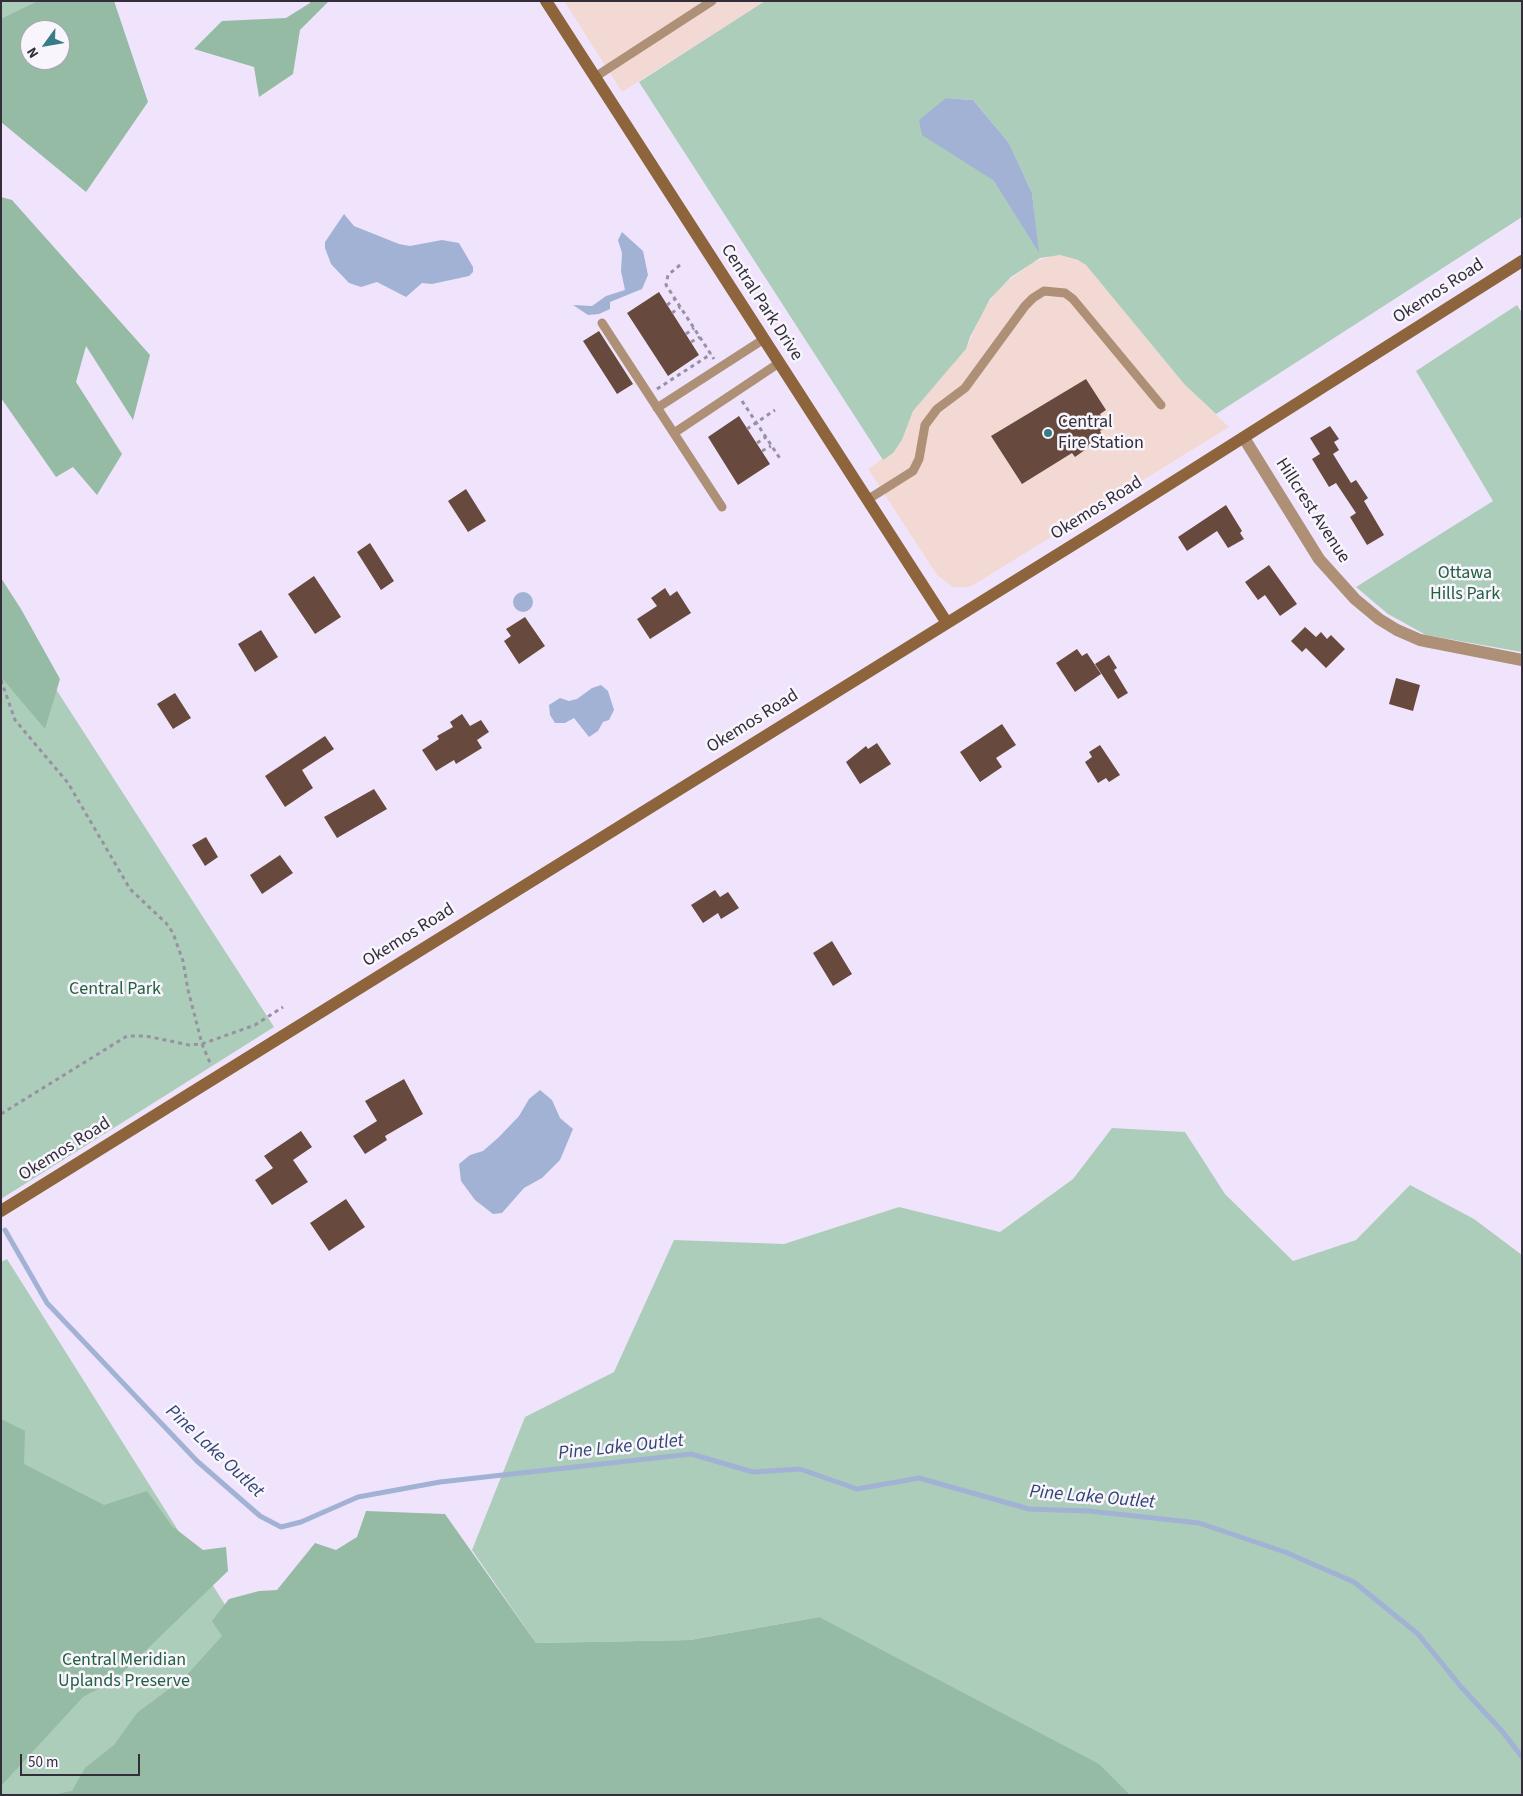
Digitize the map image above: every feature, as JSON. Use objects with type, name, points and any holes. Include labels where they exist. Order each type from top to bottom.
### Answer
[{"type":"street","name":"Central Park Drive","points":[[546,1],[947,623]]},
{"type":"street","name":"Okemos Road","points":[[1,1211],[1244,438],[1522,261]]},
{"type":"street","name":"Hillcrest Avenue","points":[[1244,438],[1319,559],[1355,599],[1379,619],[1396,630],[1420,640],[1522,660]]},
{"type":"lane","points":[[595,77],[712,1]]},
{"type":"lane","points":[[868,500],[913,471],[919,459],[925,425],[937,409],[965,388],[1026,306],[1033,298],[1044,292],[1065,293],[1074,299],[1161,405]]},
{"type":"lane","points":[[602,323],[722,507]]},
{"type":"lane","points":[[657,408],[764,339]]},
{"type":"lane","points":[[674,433],[779,363]]},
{"type":"path","points":[[667,305],[675,299]]},
{"type":"path","points":[[672,313],[680,307]]},
{"type":"path","points":[[686,334],[694,328]]},
{"type":"path","points":[[691,342],[700,337]]},
{"type":"path","points":[[649,395],[711,354]]},
{"type":"path","points":[[747,429],[775,410]]},
{"type":"path","points":[[757,443],[766,437]]},
{"type":"path","points":[[762,451],[771,446]]},
{"type":"path","points":[[1,680],[15,720],[68,783],[130,889],[166,923],[173,933],[183,961],[188,990],[202,1044],[217,1077]]},
{"type":"path","points":[[1,1114],[127,1036],[146,1036],[189,1045],[202,1044],[255,1025],[283,1008]]},
{"type":"shaded area","points":[[564,1],[765,1],[622,92]]},
{"type":"shaded area","points":[[1060,255],[1078,260],[1086,265],[1185,385],[1229,427],[975,584],[968,587],[953,587],[937,575],[868,469],[893,452],[902,440],[913,411],[966,349],[982,312],[1000,287],[1032,263],[1050,256]]},
{"type":"green space","points":[[1,1],[73,1],[43,20],[20,20],[20,34],[1,46]]},
{"type":"green space","points":[[38,1],[114,1],[148,102],[86,192],[1,122],[1,19]]},
{"type":"green space","points":[[310,1],[329,1],[300,30],[293,74],[259,97],[254,67],[194,49],[222,21],[286,18],[310,3]]},
{"type":"green space","points":[[765,1],[1522,1],[1522,217],[1216,414],[1185,385],[1086,265],[1078,260],[1060,255],[1040,258],[1011,277],[990,299],[970,337],[966,349],[913,411],[902,440],[893,453],[883,460],[639,82]],"holes":[[[946,98],[973,100],[1009,143],[1032,193],[1038,251],[993,180]]]},
{"type":"green space","points":[[1,197],[12,200],[150,355],[133,420],[86,346],[76,382],[122,454],[97,495],[73,467],[56,477],[1,398]]},
{"type":"green space","name":"Ottawa Hills Park","points":[[1517,305],[1522,313],[1522,652],[1426,635],[1388,614],[1356,587],[1493,501],[1416,371]]},
{"type":"green space","points":[[1,578],[21,609],[60,679],[45,729],[1,677]]},
{"type":"green space","name":"Central Park","points":[[1,604],[274,1027],[1,1199]]},
{"type":"green space","points":[[1112,1128],[1185,1132],[1225,1194],[1293,1261],[1356,1240],[1410,1185],[1474,1219],[1522,1255],[1522,1795],[968,1795],[819,1617],[690,1640],[536,1643],[472,1550],[525,1417],[614,1372],[674,1240],[784,1244],[899,1207],[1000,1232],[1073,1179]]},
{"type":"green space","name":"Central Meridian Uplands Preserve","points":[[7,1259],[345,1795],[1,1795],[1,1262]]},
{"type":"green space","points":[[1,1419],[25,1431],[24,1464],[104,1505],[147,1491],[172,1526],[203,1550],[226,1547],[228,1571],[115,1680],[83,1697],[1,1786]]},
{"type":"green space","points":[[366,1511],[445,1514],[536,1643],[690,1640],[819,1617],[1099,1764],[1130,1795],[52,1795],[72,1791],[85,1768],[114,1745],[137,1713],[185,1677],[222,1636],[212,1621],[229,1599],[259,1591],[277,1590],[315,1543],[336,1550],[357,1537]]},
{"type":"water","points":[[946,98],[973,100],[1009,143],[1032,193],[1039,253],[993,180],[922,135],[919,120]]},
{"type":"water","points":[[344,214],[354,226],[399,244],[410,246],[442,240],[459,243],[473,267],[473,272],[469,276],[432,284],[422,283],[406,297],[377,282],[361,287],[349,283],[331,264],[325,248],[325,242]]},
{"type":"water","points":[[622,232],[643,251],[648,275],[642,289],[610,302],[610,309],[599,314],[588,315],[573,305],[592,306],[606,296],[625,290],[621,271],[622,253],[618,240]]},
{"type":"water","points":[[523,592],[530,595],[533,602],[530,609],[523,612],[516,609],[513,602],[516,595]]},
{"type":"water","points":[[601,685],[608,691],[614,710],[609,720],[603,722],[598,731],[589,737],[574,718],[565,723],[555,723],[550,715],[549,705],[560,698],[569,701],[577,699],[592,688]]},
{"type":"water","points":[[540,1090],[552,1100],[560,1118],[573,1129],[560,1160],[542,1178],[524,1188],[502,1213],[493,1214],[475,1200],[461,1181],[459,1164],[470,1155],[483,1151],[499,1137],[519,1116],[529,1099]]},
{"type":"building","points":[[659,292],[699,355],[668,376],[627,313]]},
{"type":"building","points":[[599,331],[633,384],[617,394],[583,341]]},
{"type":"building","name":"Central Fire Station","points":[[1086,379],[1106,410],[1100,414],[1107,427],[1100,431],[1103,437],[1075,457],[1072,453],[1022,484],[991,436]]},
{"type":"building","points":[[739,416],[770,464],[738,485],[708,437]]},
{"type":"building","points":[[1330,426],[1339,439],[1334,442],[1339,450],[1333,454],[1351,483],[1356,480],[1368,498],[1364,501],[1384,535],[1367,545],[1350,517],[1356,513],[1336,483],[1329,487],[1312,459],[1320,454],[1310,438]]},
{"type":"building","points":[[466,489],[486,521],[468,532],[448,501]]},
{"type":"building","points":[[1226,505],[1242,531],[1240,533],[1244,539],[1228,548],[1217,531],[1187,551],[1178,537]]},
{"type":"building","points":[[370,543],[394,581],[381,590],[357,552]]},
{"type":"building","points":[[1269,565],[1297,604],[1280,616],[1265,595],[1258,600],[1245,582]]},
{"type":"building","points":[[314,576],[341,617],[315,634],[288,594]]},
{"type":"building","points":[[665,588],[670,596],[677,591],[691,613],[650,639],[637,619],[657,606],[651,598]]},
{"type":"building","points":[[525,617],[545,646],[519,664],[504,641],[511,636],[506,629]]},
{"type":"building","points":[[1305,627],[1316,637],[1321,632],[1327,639],[1331,635],[1345,649],[1326,668],[1306,648],[1302,652],[1291,641]]},
{"type":"building","points":[[261,630],[278,657],[255,672],[238,644]]},
{"type":"building","points":[[1077,649],[1082,656],[1087,653],[1101,674],[1075,692],[1056,663]]},
{"type":"building","points":[[1109,655],[1117,668],[1114,670],[1128,693],[1118,699],[1095,664]]},
{"type":"building","points":[[1396,678],[1420,685],[1413,711],[1389,704]]},
{"type":"building","points":[[175,693],[191,718],[173,729],[157,704]]},
{"type":"building","points":[[462,714],[470,726],[481,720],[489,732],[477,740],[482,748],[456,764],[454,760],[436,771],[422,750],[439,739],[437,736],[453,727],[450,722]]},
{"type":"building","points":[[1002,724],[1016,745],[996,758],[1002,767],[980,782],[960,752]]},
{"type":"building","points":[[325,736],[334,749],[302,770],[313,788],[285,807],[265,776]]},
{"type":"building","points":[[877,743],[891,764],[860,784],[846,762],[866,746],[868,749]]},
{"type":"building","points":[[1100,745],[1120,775],[1109,782],[1106,778],[1098,783],[1085,762],[1092,757],[1089,752]]},
{"type":"building","points":[[374,789],[387,809],[337,838],[324,817]]},
{"type":"building","points":[[206,837],[218,857],[205,866],[192,845]]},
{"type":"building","points":[[280,855],[293,873],[262,894],[250,875]]},
{"type":"building","points":[[715,890],[720,897],[728,892],[739,908],[721,919],[718,913],[703,923],[691,905]]},
{"type":"building","points":[[832,941],[852,974],[833,986],[813,953]]},
{"type":"building","points":[[404,1079],[423,1114],[385,1136],[387,1140],[365,1154],[353,1136],[377,1121],[365,1101]]},
{"type":"building","points":[[301,1131],[312,1147],[293,1160],[308,1182],[272,1205],[255,1180],[273,1168],[264,1156]]},
{"type":"building","points":[[346,1199],[365,1227],[329,1251],[310,1223]]},
{"type":"waterway","name":"Pine Lake Outlet","points":[[5,1230],[47,1303],[197,1461],[260,1516],[281,1527],[301,1522],[358,1497],[440,1482],[691,1454],[753,1472],[800,1469],[857,1489],[919,1478],[1029,1509],[1089,1511],[1199,1523],[1285,1552],[1354,1582],[1418,1634],[1462,1688],[1502,1731],[1522,1757]]},
{"type":"place","name":"Central Fire Station","points":[[1048,433]]}]
